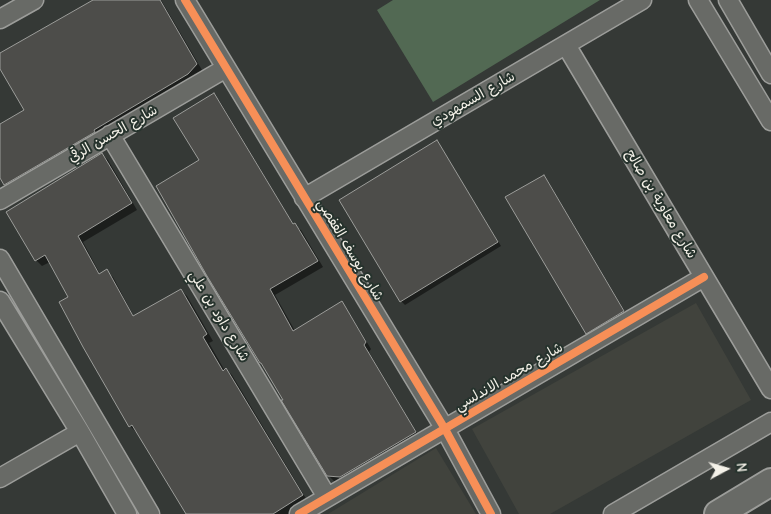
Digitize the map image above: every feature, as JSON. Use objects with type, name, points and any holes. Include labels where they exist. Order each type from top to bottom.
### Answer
[{"type":"highway","points":[[718,514],[771,482]]},
{"type":"street","points":[[0,19],[34,0]]},
{"type":"street","name":"شارع يوسف القفصي","points":[[185,0],[445,429],[491,514]]},
{"type":"street","name":"شارع السمهودي","points":[[304,198],[642,0]]},
{"type":"street","points":[[698,0],[771,121]]},
{"type":"street","points":[[728,0],[771,74]]},
{"type":"street","name":"شارع معاوية بن صالح","points":[[566,45],[771,389]]},
{"type":"street","name":"شارع الحسن الرقي","points":[[0,200],[226,68]]},
{"type":"street","name":"شارع داود بن علي","points":[[110,135],[327,497]]},
{"type":"street","points":[[0,259],[150,514]]},
{"type":"street","name":"شارع محمد الاندلسي","points":[[299,514],[704,277]]},
{"type":"street","points":[[0,301],[128,514]]},
{"type":"street","points":[[613,514],[771,422]]},
{"type":"street","points":[[0,478],[80,432]]},
{"type":"shaded area","points":[[696,303],[751,400],[550,514],[519,514],[472,429]]},
{"type":"shaded area","points":[[436,448],[476,514],[328,514]]},
{"type":"green space","points":[[393,0],[600,0],[433,102],[377,10]]},
{"type":"building","points":[[93,0],[160,0],[197,64],[188,74],[94,130],[95,132],[4,185],[0,178],[0,124],[24,110],[0,69],[0,53]]},
{"type":"building","points":[[214,93],[293,224],[295,223],[318,261],[270,289],[293,331],[342,301],[366,342],[364,345],[416,432],[340,477],[327,476],[261,363],[207,276],[156,186],[199,160],[173,118]]},
{"type":"building","points":[[437,140],[498,242],[400,302],[339,200]]},
{"type":"building","points":[[102,153],[132,203],[78,236],[99,274],[107,269],[133,316],[181,289],[207,334],[203,337],[223,371],[226,368],[303,495],[273,514],[186,514],[132,425],[129,427],[83,347],[59,302],[68,297],[45,255],[35,261],[6,212]]},
{"type":"building","points":[[544,175],[624,311],[586,334],[505,197]]},
{"type":"cycle path","points":[[185,0],[445,429],[491,514]]},
{"type":"cycle path","points":[[299,514],[704,277]]}]
